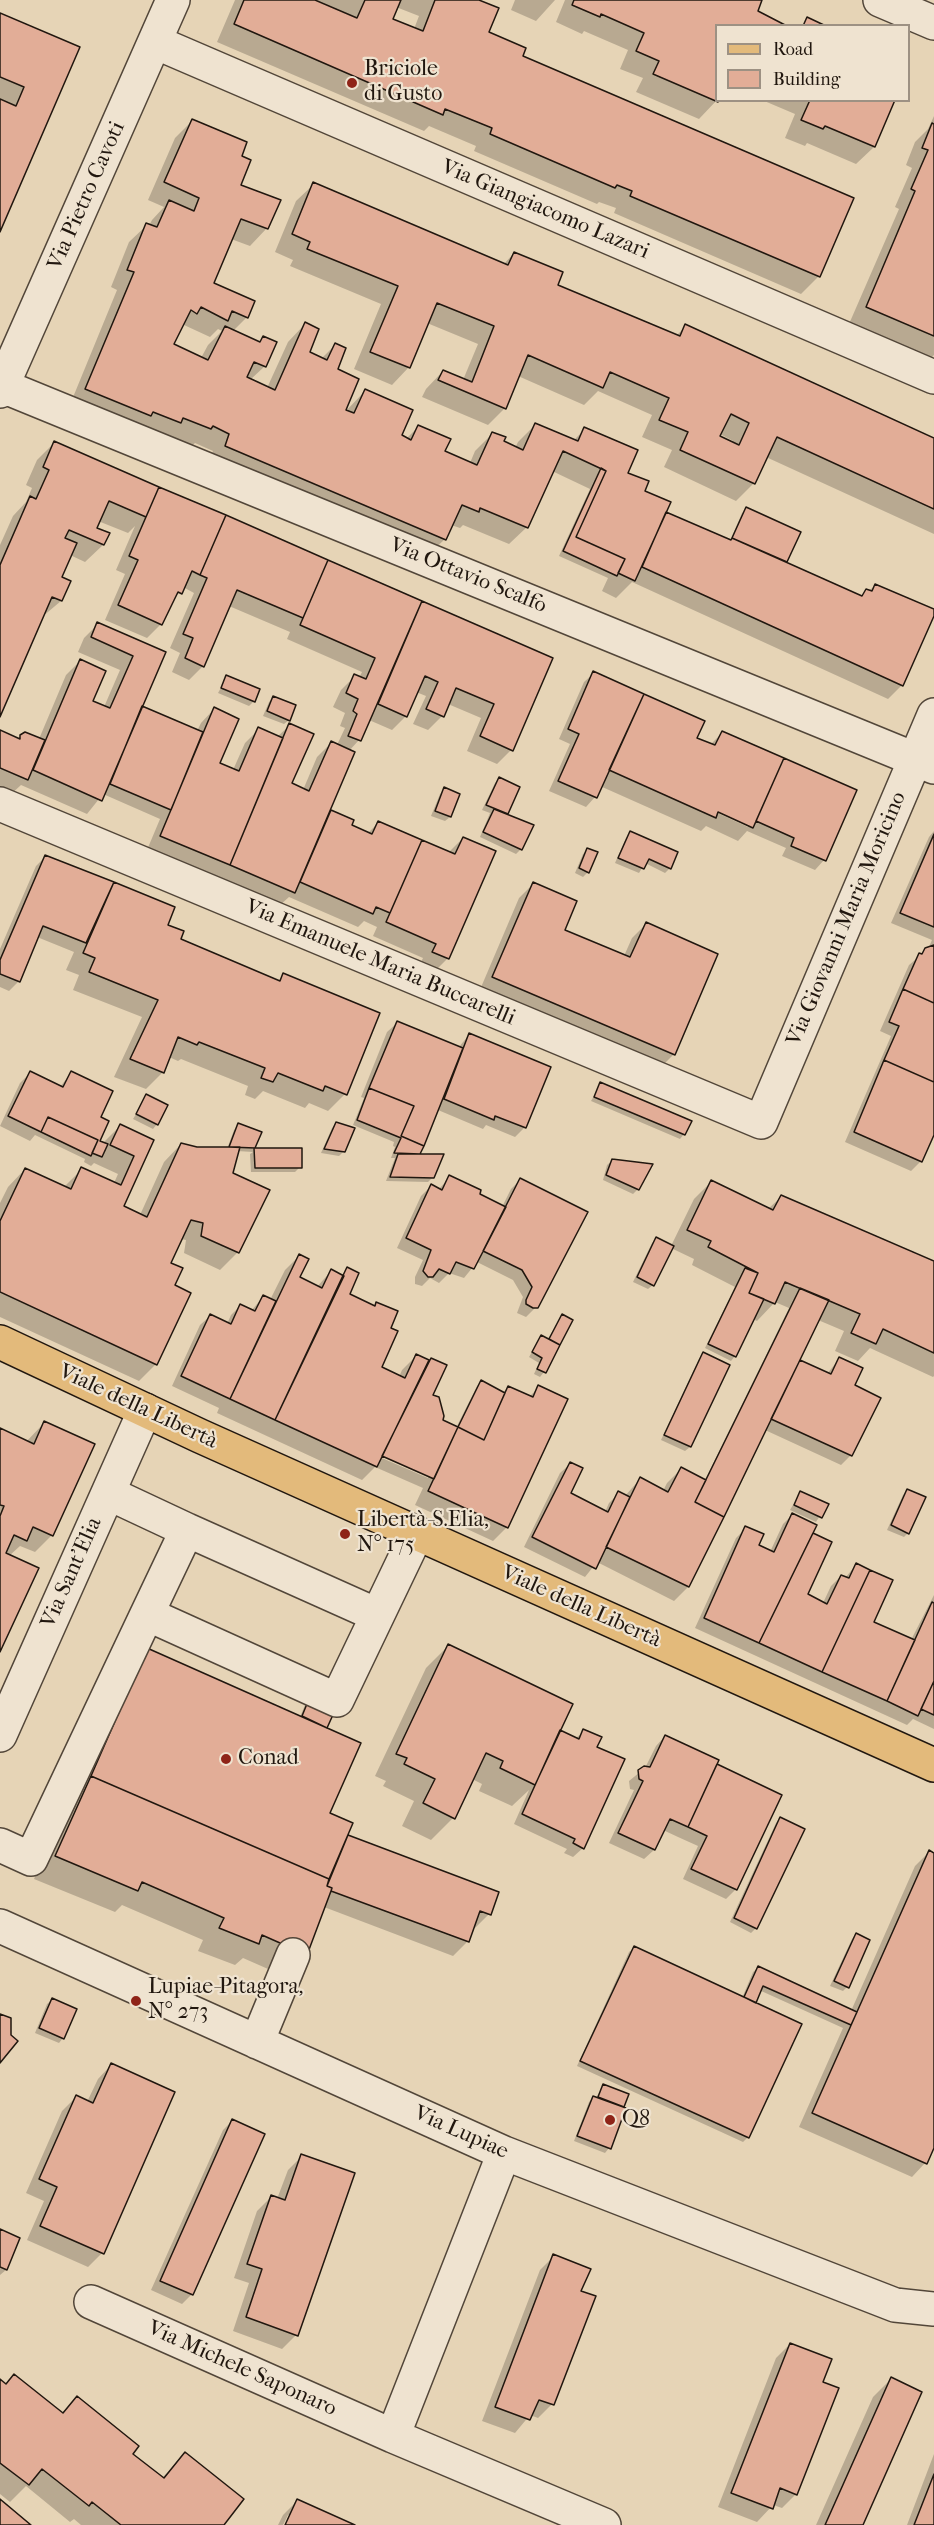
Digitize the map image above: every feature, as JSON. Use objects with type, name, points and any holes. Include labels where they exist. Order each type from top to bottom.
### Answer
[{"type":"main road","name":"Viale della Libertà","points":[[0,1342],[145,1410],[934,1765]]},
{"type":"street","name":"Via Pietro Cavoti","points":[[1,387],[173,0]]},
{"type":"street","points":[[880,0],[934,23]]},
{"type":"street","name":"Via Giangiacomo Lazari","points":[[155,42],[934,377]]},
{"type":"street","name":"Via Ottavio Scalfo","points":[[1,387],[925,763]]},
{"type":"street","name":"Via Giovanni Maria Moricino","points":[[761,1122],[925,763],[934,715]]},
{"type":"street","name":"Via Emanuele Maria Buccarelli","points":[[0,804],[761,1122]]},
{"type":"street","name":"Via Sant'Elia","points":[[0,1735],[145,1410]]},
{"type":"street","points":[[108,1493],[377,1615]]},
{"type":"street","points":[[0,1845],[31,1859],[187,1530]]},
{"type":"street","points":[[147,1614],[337,1700],[417,1533]]},
{"type":"street","name":"Via Lupiae","points":[[0,1926],[504,2153],[895,2305],[934,2309]]},
{"type":"street","points":[[258,2042],[293,1955]]},
{"type":"street","points":[[393,2436],[504,2153]]},
{"type":"street","name":"Via Michele Saponaro","points":[[91,2302],[393,2436],[604,2525]]},
{"type":"street","points":[[895,2305],[934,2322]]},
{"type":"building","points":[[244,0],[315,0],[357,18],[365,0],[401,0],[393,19],[423,31],[435,0],[479,0],[499,8],[489,32],[526,48],[523,56],[854,198],[820,277],[630,196],[632,191],[617,185],[615,188],[490,134],[492,128],[445,109],[443,115],[234,24]]},
{"type":"building","points":[[574,0],[762,0],[758,11],[783,24],[715,24],[715,101],[653,74],[659,61],[636,51],[644,33],[601,14],[600,17],[572,5]]},
{"type":"building","points":[[0,13],[80,47],[0,232],[0,99],[16,106],[24,87],[0,77]]},
{"type":"building","points":[[807,17],[822,24],[804,24]]},
{"type":"building","points":[[809,102],[894,102],[875,147],[825,126],[823,129],[801,120]]},
{"type":"building","points":[[192,119],[247,142],[242,156],[251,160],[241,185],[281,200],[268,229],[241,219],[214,283],[255,301],[248,318],[232,311],[228,321],[201,307],[197,314],[191,310],[174,344],[208,360],[225,326],[260,342],[263,336],[277,342],[266,367],[254,362],[247,377],[275,390],[305,322],[319,329],[310,352],[327,360],[335,343],[346,348],[338,369],[359,379],[346,410],[354,413],[365,389],[413,410],[402,435],[411,440],[418,425],[451,439],[445,451],[477,465],[492,432],[506,437],[504,441],[523,450],[535,423],[578,441],[584,427],[638,450],[628,473],[649,481],[645,491],[671,502],[635,581],[618,573],[625,559],[576,537],[606,471],[563,451],[528,528],[480,508],[479,512],[462,505],[446,540],[225,446],[229,434],[213,426],[211,429],[183,418],[181,423],[153,412],[151,416],[85,389],[134,272],[127,270],[146,223],[157,227],[169,200],[194,211],[199,198],[164,182]]},
{"type":"building","points":[[932,123],[934,124],[934,336],[866,307],[915,191],[911,189],[928,150],[922,148]]},
{"type":"building","points":[[313,182],[508,265],[514,252],[563,272],[558,285],[680,336],[685,324],[934,438],[934,509],[777,437],[755,484],[680,450],[688,432],[659,420],[669,398],[610,372],[603,388],[528,355],[506,409],[438,380],[443,370],[472,382],[494,326],[437,303],[410,368],[370,352],[398,286],[307,249],[310,242],[292,234]],"holes":[[[731,414],[749,423],[739,445],[720,436]]]},
{"type":"building","points":[[54,441],[159,487],[146,517],[109,501],[97,528],[110,533],[104,545],[69,530],[65,538],[77,543],[62,577],[71,581],[62,601],[52,597],[0,717],[0,565],[30,496],[36,499],[49,470],[43,467]]},
{"type":"building","points":[[601,468],[606,471],[576,537],[625,559],[617,576],[563,551]]},
{"type":"building","points":[[159,487],[226,515],[200,575],[192,571],[182,594],[178,592],[162,625],[118,605],[138,560],[129,556]]},
{"type":"building","points":[[746,507],[801,532],[787,562],[732,538]]},
{"type":"building","points":[[666,512],[731,540],[732,538],[862,596],[866,589],[872,591],[875,584],[934,609],[934,616],[903,686],[642,567]]},
{"type":"building","points":[[226,515],[328,560],[303,618],[237,590],[204,667],[185,658],[193,638],[183,634],[207,578],[200,575]]},
{"type":"building","points":[[328,560],[422,601],[361,741],[348,736],[357,714],[353,711],[358,699],[346,693],[354,674],[366,679],[375,658],[300,625]]},
{"type":"building","points":[[422,601],[553,658],[513,751],[480,736],[494,704],[456,688],[444,717],[426,709],[438,682],[425,676],[407,717],[378,704]]},
{"type":"building","points":[[97,622],[166,652],[102,801],[33,770],[80,659],[106,671],[93,701],[110,708],[133,656],[91,637]]},
{"type":"building","points":[[593,671],[644,694],[597,798],[558,781],[579,734],[568,729]]},
{"type":"building","points":[[226,675],[260,689],[255,702],[221,688]]},
{"type":"building","points":[[644,694],[705,721],[697,738],[715,745],[722,731],[784,758],[753,828],[718,812],[716,818],[609,770]]},
{"type":"building","points":[[273,696],[296,705],[290,721],[267,711]]},
{"type":"building","points":[[142,706],[203,732],[171,810],[110,784]]},
{"type":"building","points":[[214,707],[239,719],[220,763],[239,771],[258,727],[283,738],[230,865],[160,836]]},
{"type":"building","points":[[289,723],[314,734],[292,783],[309,791],[331,741],[355,752],[295,893],[230,865]]},
{"type":"building","points":[[0,730],[20,739],[20,735],[25,732],[45,740],[28,780],[0,768]]},
{"type":"building","points":[[784,758],[857,790],[826,861],[791,846],[794,838],[756,821]]},
{"type":"building","points":[[499,777],[520,787],[508,814],[486,805]]},
{"type":"building","points":[[444,787],[460,794],[451,817],[435,811]]},
{"type":"building","points":[[494,809],[534,825],[522,850],[483,832]]},
{"type":"building","points":[[331,810],[354,820],[352,825],[372,834],[378,821],[422,840],[390,913],[376,907],[373,914],[300,882]]},
{"type":"building","points":[[630,831],[678,852],[671,869],[649,859],[644,869],[618,858]]},
{"type":"building","points":[[934,834],[934,927],[900,913]]},
{"type":"building","points":[[463,837],[496,851],[449,959],[432,952],[436,944],[386,922],[422,840],[455,854]]},
{"type":"building","points":[[587,848],[598,852],[589,873],[579,868]]},
{"type":"building","points":[[45,855],[114,882],[86,943],[43,926],[20,982],[0,974],[0,960]]},
{"type":"building","points":[[114,882],[175,907],[168,925],[184,931],[181,939],[280,981],[283,973],[380,1013],[347,1095],[325,1086],[323,1091],[278,1073],[273,1082],[261,1078],[265,1068],[199,1042],[197,1045],[178,1037],[164,1073],[130,1059],[158,1000],[89,972],[95,958],[83,953]]},
{"type":"building","points":[[533,882],[577,901],[565,930],[630,957],[646,922],[718,954],[675,1055],[492,977]]},
{"type":"building","points":[[934,945],[934,1003],[903,989],[919,953],[922,954],[925,948]]},
{"type":"building","points":[[903,989],[934,1003],[934,1082],[884,1060],[899,1026],[889,1022]]},
{"type":"building","points":[[397,1021],[463,1048],[424,1146],[401,1136],[414,1106],[369,1088]]},
{"type":"building","points":[[469,1033],[551,1067],[526,1128],[495,1116],[494,1120],[444,1099]]},
{"type":"building","points":[[884,1060],[934,1082],[934,1135],[922,1162],[854,1132]]},
{"type":"building","points":[[30,1071],[63,1087],[71,1071],[113,1091],[101,1117],[109,1121],[100,1141],[108,1144],[102,1157],[92,1153],[98,1140],[48,1117],[41,1132],[8,1116]]},
{"type":"building","points":[[600,1082],[692,1121],[685,1135],[594,1097]]},
{"type":"building","points":[[369,1088],[414,1106],[401,1136],[424,1146],[420,1154],[394,1153],[401,1138],[357,1120]]},
{"type":"building","points":[[146,1094],[168,1105],[158,1125],[136,1114]]},
{"type":"building","points":[[48,1117],[98,1140],[91,1156],[41,1132]]},
{"type":"building","points":[[336,1122],[355,1128],[345,1152],[324,1149]]},
{"type":"building","points":[[238,1123],[262,1132],[255,1148],[229,1147]]},
{"type":"building","points":[[120,1124],[154,1140],[124,1206],[147,1217],[181,1143],[197,1147],[240,1147],[233,1173],[270,1190],[239,1253],[201,1236],[203,1223],[191,1220],[171,1263],[183,1268],[175,1285],[191,1293],[157,1365],[0,1292],[0,1221],[25,1168],[71,1189],[81,1167],[121,1185],[134,1156],[110,1145]]},
{"type":"building","points":[[254,1148],[302,1148],[302,1168],[255,1168]]},
{"type":"building","points":[[398,1154],[444,1154],[434,1178],[390,1177]]},
{"type":"building","points":[[612,1159],[653,1164],[639,1190],[606,1175]]},
{"type":"building","points":[[449,1175],[481,1190],[480,1194],[506,1207],[474,1269],[456,1262],[450,1274],[439,1269],[433,1277],[428,1277],[423,1271],[431,1250],[406,1238],[431,1184],[442,1190]]},
{"type":"building","points":[[520,1178],[588,1212],[538,1308],[526,1304],[532,1287],[522,1270],[483,1251]]},
{"type":"building","points":[[711,1180],[773,1210],[781,1195],[934,1261],[934,1353],[883,1329],[876,1344],[851,1333],[860,1314],[785,1282],[775,1304],[749,1293],[758,1273],[708,1247],[711,1241],[687,1230]]},
{"type":"building","points":[[656,1237],[674,1246],[654,1286],[637,1277]]},
{"type":"building","points":[[299,1254],[309,1259],[300,1277],[322,1288],[331,1269],[344,1276],[275,1420],[230,1399]]},
{"type":"building","points":[[347,1267],[359,1273],[350,1294],[375,1306],[376,1302],[398,1311],[391,1328],[398,1331],[382,1367],[405,1378],[416,1354],[429,1360],[377,1467],[275,1420]]},
{"type":"building","points":[[745,1268],[758,1273],[749,1293],[764,1299],[736,1357],[708,1344]]},
{"type":"building","points":[[800,1288],[829,1300],[724,1517],[695,1502]]},
{"type":"building","points":[[263,1295],[276,1301],[230,1399],[181,1376],[210,1314],[231,1324],[240,1304],[255,1311]]},
{"type":"building","points":[[562,1314],[573,1320],[560,1345],[549,1339]]},
{"type":"building","points":[[541,1335],[560,1345],[546,1373],[537,1369],[542,1358],[532,1352]]},
{"type":"building","points":[[703,1352],[730,1365],[691,1447],[664,1435]]},
{"type":"building","points":[[839,1357],[863,1368],[855,1385],[881,1398],[852,1456],[771,1419],[800,1360],[831,1374]]},
{"type":"building","points":[[431,1358],[447,1365],[433,1395],[439,1397],[443,1420],[458,1427],[434,1479],[382,1456]]},
{"type":"building","points":[[481,1380],[505,1393],[484,1440],[458,1427]]},
{"type":"building","points":[[538,1385],[568,1399],[508,1528],[428,1491],[458,1427],[484,1440],[508,1386],[533,1397]]},
{"type":"building","points":[[44,1421],[95,1444],[53,1536],[33,1527],[27,1541],[14,1535],[6,1553],[39,1568],[0,1652],[0,1516],[4,1506],[0,1505],[0,1428],[34,1444]]},
{"type":"building","points":[[570,1462],[583,1468],[571,1493],[608,1512],[618,1491],[630,1497],[596,1569],[532,1537]]},
{"type":"building","points":[[681,1467],[706,1480],[695,1502],[724,1517],[689,1587],[606,1547],[640,1477],[668,1492]]},
{"type":"building","points":[[907,1489],[926,1497],[909,1534],[891,1525]]},
{"type":"building","points":[[800,1491],[829,1504],[822,1518],[794,1505]]},
{"type":"building","points":[[792,1513],[817,1525],[759,1643],[704,1618],[745,1526],[764,1534],[759,1545],[774,1552]]},
{"type":"building","points":[[813,1533],[832,1542],[808,1594],[827,1604],[841,1575],[849,1578],[856,1563],[870,1570],[822,1672],[759,1643]]},
{"type":"building","points":[[870,1570],[893,1580],[874,1622],[915,1640],[887,1701],[822,1672]]},
{"type":"building","points":[[932,1602],[934,1603],[934,1681],[918,1716],[887,1701]]},
{"type":"building","points":[[448,1644],[573,1704],[535,1785],[500,1768],[503,1761],[486,1753],[455,1819],[423,1803],[435,1779],[404,1764],[407,1758],[396,1754]]},
{"type":"building","name":"Conad","points":[[147,1648],[361,1743],[330,1813],[353,1823],[329,1879],[91,1776]]},
{"type":"building","points":[[934,1681],[934,1715],[921,1709]]},
{"type":"building","points":[[311,1694],[337,1706],[327,1728],[302,1716]]},
{"type":"building","points":[[583,1729],[602,1737],[597,1747],[625,1759],[584,1849],[573,1843],[575,1839],[522,1814],[560,1730],[579,1739]]},
{"type":"building","points":[[665,1735],[719,1760],[688,1827],[670,1819],[655,1850],[618,1833],[643,1781],[639,1779],[638,1770],[644,1766],[650,1767]]},
{"type":"building","points":[[717,1764],[782,1795],[737,1890],[691,1869],[707,1836],[688,1827]]},
{"type":"building","points":[[91,1776],[329,1879],[327,1886],[332,1888],[307,1955],[262,1935],[259,1944],[219,1928],[224,1918],[142,1882],[138,1891],[55,1856]]},
{"type":"building","points":[[780,1817],[805,1829],[757,1929],[734,1918]]},
{"type":"building","points":[[348,1835],[499,1892],[491,1915],[480,1911],[469,1942],[331,1891],[332,1888],[327,1886]]},
{"type":"building","points":[[929,1850],[934,1853],[934,2148],[927,2164],[812,2113]]},
{"type":"building","points":[[856,1933],[870,1940],[849,1988],[834,1981]]},
{"type":"building","points":[[634,1946],[802,2024],[749,2138],[580,2061]]},
{"type":"building","points":[[758,1966],[857,2012],[851,2025],[763,1986],[756,2003],[744,1997]]},
{"type":"building","points":[[52,1998],[77,2009],[64,2039],[39,2028]]},
{"type":"building","points":[[0,2014],[11,2018],[11,2035],[18,2041],[0,2063]]},
{"type":"building","points":[[111,2063],[175,2092],[104,2254],[40,2226],[57,2187],[39,2179],[76,2095],[93,2103]]},
{"type":"building","points":[[603,2084],[629,2094],[624,2107],[598,2097]]},
{"type":"building","points":[[593,2096],[626,2108],[611,2149],[577,2136]]},
{"type":"building","points":[[232,2119],[265,2134],[193,2295],[160,2281]]},
{"type":"building","points":[[301,2154],[355,2173],[298,2336],[246,2317],[262,2269],[247,2264],[271,2195],[285,2200]]},
{"type":"building","points":[[0,2229],[20,2238],[7,2270],[0,2267]]},
{"type":"building","points":[[553,2254],[591,2269],[581,2291],[596,2296],[554,2405],[539,2400],[530,2420],[495,2407]]},
{"type":"building","points":[[790,2343],[832,2359],[823,2382],[839,2388],[797,2495],[780,2488],[773,2509],[731,2493]]},
{"type":"building","points":[[14,2374],[63,2413],[77,2396],[139,2446],[133,2454],[164,2478],[185,2452],[244,2499],[224,2525],[121,2525],[92,2502],[89,2506],[42,2469],[29,2485],[0,2463],[0,2379],[6,2384]]},
{"type":"building","points":[[891,2377],[922,2392],[863,2525],[825,2525]]},
{"type":"building","points":[[934,2474],[934,2525],[914,2525]]},
{"type":"building","points":[[0,2499],[31,2525],[0,2525]]},
{"type":"building","points":[[297,2499],[355,2525],[285,2525]]},
{"type":"place","name":"Briciole di Gusto","points":[[352,83]]},
{"type":"place","name":"Libertà-S.Elia, N° 175","points":[[345,1534]]},
{"type":"place","name":"Conad","points":[[226,1759]]},
{"type":"place","name":"Lupiae-Pitagora, N° 273","points":[[136,2001]]},
{"type":"place","name":"Q8","points":[[610,2120]]}]
